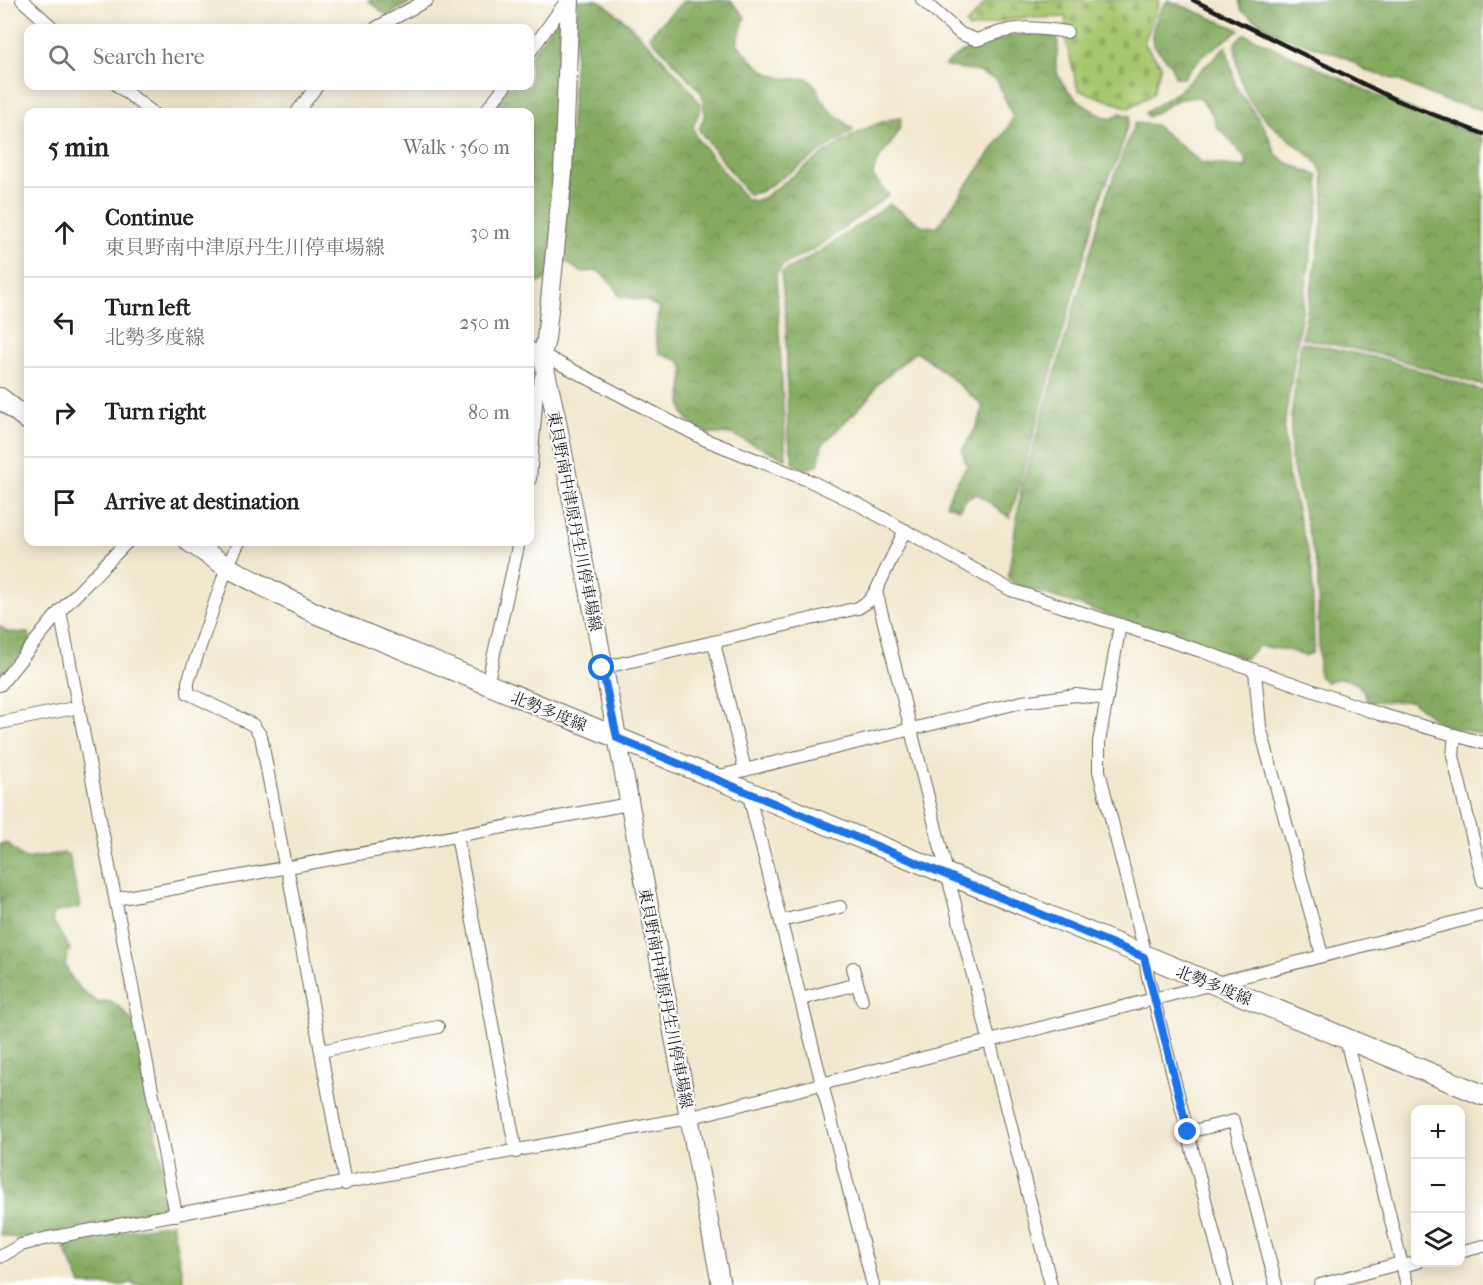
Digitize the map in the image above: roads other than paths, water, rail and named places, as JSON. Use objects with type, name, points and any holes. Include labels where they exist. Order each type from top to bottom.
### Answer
[{"type":"main road","name":"東貝野南中津原丹生川停車場線","points":[[568,0],[563,173],[546,339],[539,357],[617,738],[721,1285]]},
{"type":"main road","points":[[0,398],[24,417]]},
{"type":"main road","name":"北勢多度線","points":[[196,546],[227,567],[315,613],[487,686],[1483,1095]]},
{"type":"street","points":[[22,0],[49,24]]},
{"type":"street","points":[[383,24],[428,0]]},
{"type":"street","points":[[534,47],[568,0]]},
{"type":"street","points":[[922,0],[961,34],[976,40],[1005,29],[1033,26],[1067,32]]},
{"type":"street","points":[[123,90],[147,108]]},
{"type":"street","points":[[300,108],[314,90]]},
{"type":"street","points":[[488,108],[502,90]]},
{"type":"street","points":[[534,429],[539,357],[706,440],[810,481],[905,530],[1011,590],[1379,714],[1483,742]]},
{"type":"street","points":[[602,668],[858,608],[869,601],[876,591],[905,530]]},
{"type":"street","points":[[0,685],[60,611],[123,546]]},
{"type":"street","points":[[237,546],[227,567],[188,682],[188,693],[254,726],[261,736],[345,1184]]},
{"type":"street","points":[[487,686],[518,546]]},
{"type":"street","points":[[876,591],[1051,1285]]},
{"type":"street","points":[[60,611],[176,1215]]},
{"type":"street","points":[[1120,626],[1099,742],[1099,771],[1227,1285]]},
{"type":"street","points":[[714,643],[745,770]]},
{"type":"street","points":[[1255,671],[1260,727],[1322,955]]},
{"type":"street","points":[[712,778],[1052,697],[1076,695],[1107,699]]},
{"type":"street","points":[[0,723],[79,707]]},
{"type":"street","points":[[1455,735],[1453,756],[1483,881]]},
{"type":"street","points":[[748,792],[824,1083],[873,1285]]},
{"type":"street","points":[[116,899],[629,804]]},
{"type":"street","points":[[457,836],[516,1152]]},
{"type":"street","points":[[781,921],[840,907]]},
{"type":"street","points":[[0,1257],[21,1245],[44,1239],[688,1118],[1483,915]]},
{"type":"street","points":[[853,968],[862,1000]]},
{"type":"street","points":[[801,999],[857,984]]},
{"type":"street","points":[[321,1051],[438,1027]]},
{"type":"street","points":[[1346,1040],[1407,1285]]},
{"type":"street","points":[[1188,1132],[1234,1121],[1276,1285]]},
{"type":"street","points":[[1465,1251],[1483,1246]]},
{"type":"street","points":[[1320,1285],[1411,1264]]},
{"type":"railway","points":[[1193,0],[1396,100],[1483,134]]}]
